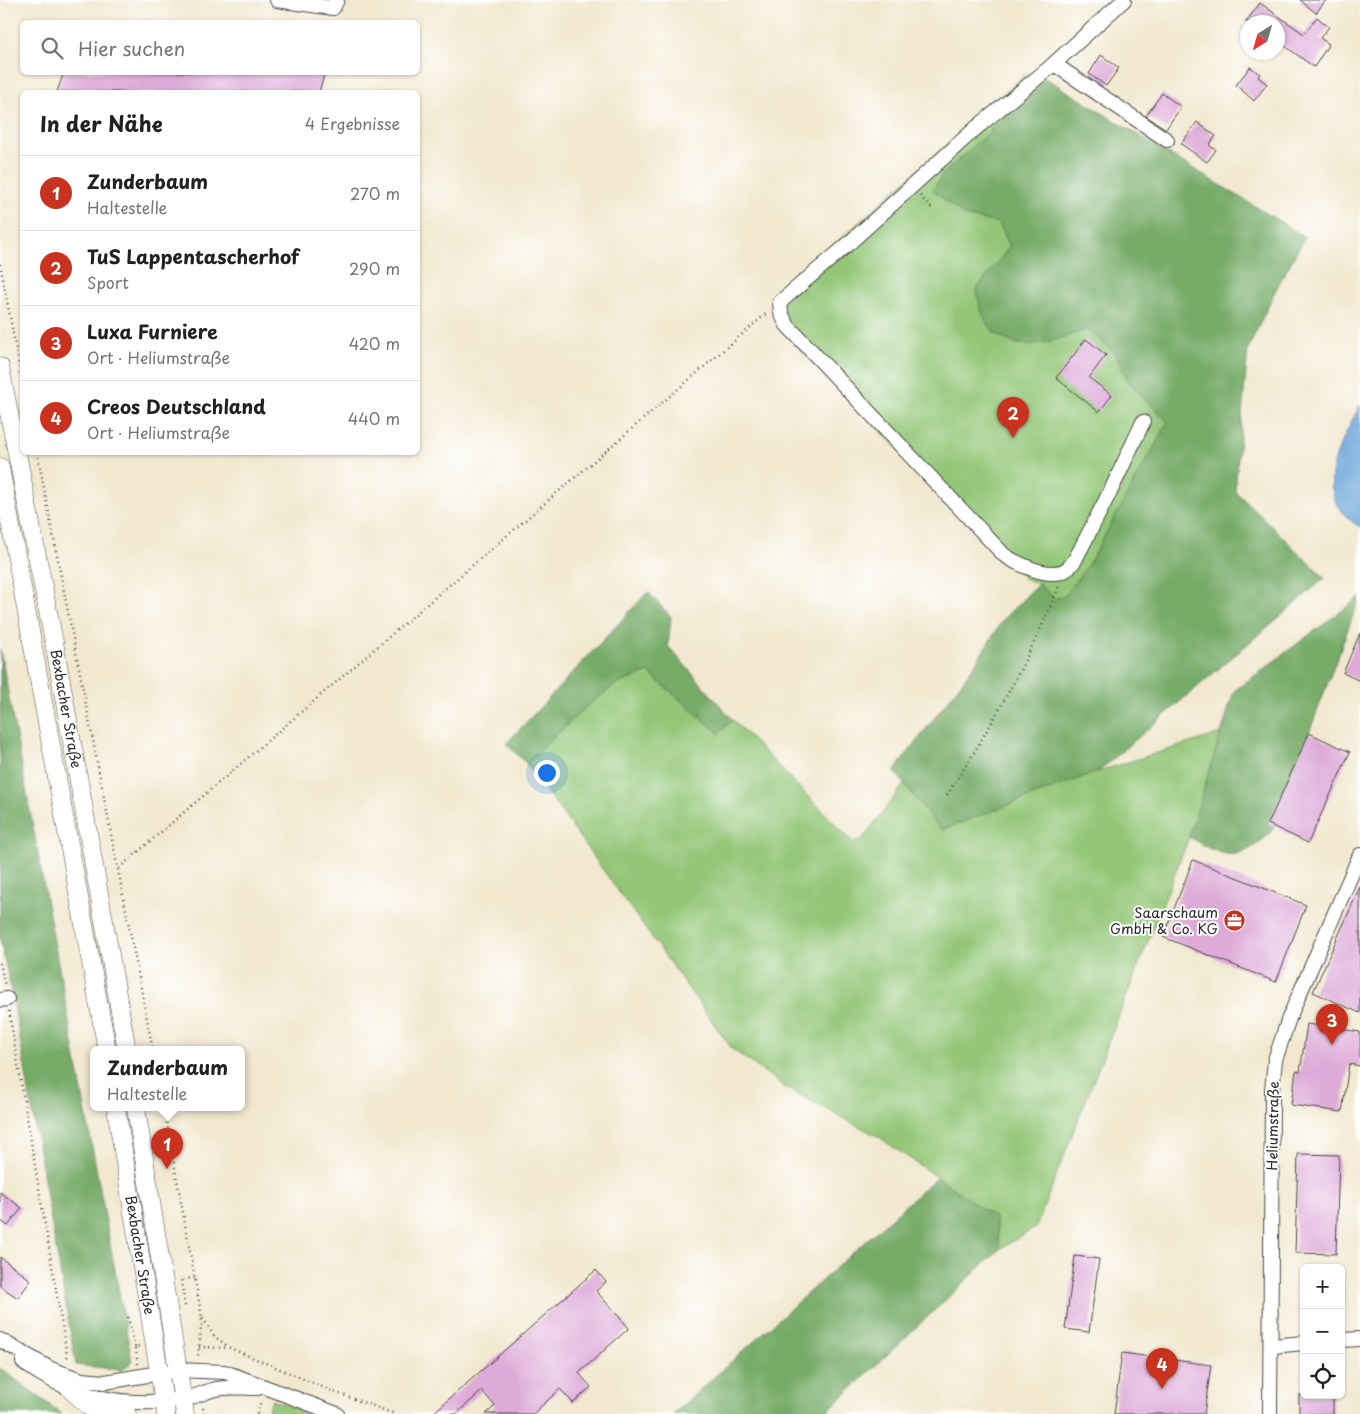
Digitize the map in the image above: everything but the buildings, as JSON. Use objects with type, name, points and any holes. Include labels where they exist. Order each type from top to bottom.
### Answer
[{"type":"main road","name":"Bexbacher Straße","points":[[0,367],[54,642],[126,1046]]},
{"type":"main road","name":"Bexbacher Straße","points":[[0,467],[106,1046]]},
{"type":"main road","name":"Bexbacher Straße","points":[[116,1111],[165,1408]]},
{"type":"main road","name":"Bexbacher Straße","points":[[136,1111],[184,1407]]},
{"type":"main road","points":[[71,1383],[90,1408],[127,1414]]},
{"type":"street","points":[[277,0],[333,8],[337,0]]},
{"type":"street","points":[[1124,0],[780,302],[781,313],[787,325],[1004,555],[1015,562],[1032,568],[1055,573],[1066,570],[1075,560],[1114,486],[1142,422]]},
{"type":"street","points":[[1051,66],[1168,140]]},
{"type":"street","name":"Heliumstraße","points":[[1270,1414],[1272,1346],[1272,1090],[1275,1060],[1289,1018],[1360,855]]},
{"type":"street","points":[[1345,1340],[1360,1339]]},
{"type":"street","points":[[0,1341],[46,1379],[71,1383],[106,1382],[178,1370],[225,1372],[337,1414]]},
{"type":"street","points":[[1272,1346],[1300,1343]]},
{"type":"street","points":[[71,1383],[109,1398],[142,1402],[165,1408],[184,1407],[211,1390],[232,1387],[265,1388]]},
{"type":"path","points":[[912,188],[932,208]]},
{"type":"path","points":[[0,264],[20,370]]},
{"type":"path","points":[[119,868],[300,715],[446,586],[780,302]]},
{"type":"path","points":[[38,455],[152,1046]]},
{"type":"path","points":[[947,795],[1005,700],[1031,652],[1066,570]]},
{"type":"path","points":[[0,963],[4,999],[71,1383]]},
{"type":"path","points":[[165,1111],[202,1318],[198,1371]]},
{"type":"path","points":[[185,1306],[181,1279],[196,1278]]},
{"type":"path","points":[[128,1317],[135,1348]]},
{"type":"path","points":[[202,1318],[214,1336],[230,1348],[332,1391],[395,1414]]},
{"type":"path","points":[[199,1347],[230,1348]]},
{"type":"green space","points":[[1026,74],[1047,79],[941,176],[964,216],[999,223],[1010,247],[977,289],[994,333],[1016,344],[1046,342],[1088,329],[1115,353],[1129,382],[1168,422],[1090,562],[1066,595],[1055,599],[1038,584],[1025,579],[782,330],[775,318],[777,295]]},
{"type":"green space","points":[[1047,79],[1305,237],[1275,291],[1248,349],[1235,491],[1325,578],[1099,771],[941,830],[894,771],[972,669],[1004,618],[1038,584],[1055,599],[1066,595],[1090,562],[1168,422],[1129,382],[1115,353],[1088,330],[1052,341],[1032,344],[1008,340],[998,334],[983,316],[977,289],[1010,246],[999,223],[964,216],[933,190],[941,176]]},
{"type":"green space","points":[[648,592],[671,617],[668,646],[733,720],[719,733],[648,672],[617,684],[589,704],[526,763],[506,744]]},
{"type":"green space","points":[[1360,597],[1272,832],[1250,849],[1232,854],[1213,850],[1189,837],[1234,691]]},
{"type":"green space","points":[[0,649],[132,1362],[122,1370],[76,1365],[14,1005],[0,939]]},
{"type":"green space","points":[[648,672],[719,733],[733,720],[853,842],[861,841],[904,784],[941,829],[1099,771],[1222,733],[1189,837],[1036,1227],[1000,1249],[995,1218],[879,1137],[785,1087],[732,1049],[526,763],[589,704],[617,684]]},
{"type":"green space","points":[[937,1177],[995,1218],[1000,1249],[824,1414],[673,1414]]},
{"type":"green space","points":[[0,1368],[62,1414],[0,1414]]},
{"type":"green space","points":[[272,1400],[314,1414],[267,1414]]},
{"type":"water","points":[[1360,405],[1360,527],[1344,515],[1335,501],[1332,486],[1337,453]]},
{"type":"place","name":"TuS Lappentascherhof","points":[[1013,438]]},
{"type":"place","name":"Saarschaum GmbH & Co. KG","points":[[1234,921]]},
{"type":"place","name":"Luxa Furniere","points":[[1332,1045]]},
{"type":"place","name":"Zunderbaum","points":[[167,1169]]},
{"type":"place","name":"Creos Deutschland","points":[[1162,1389]]}]
